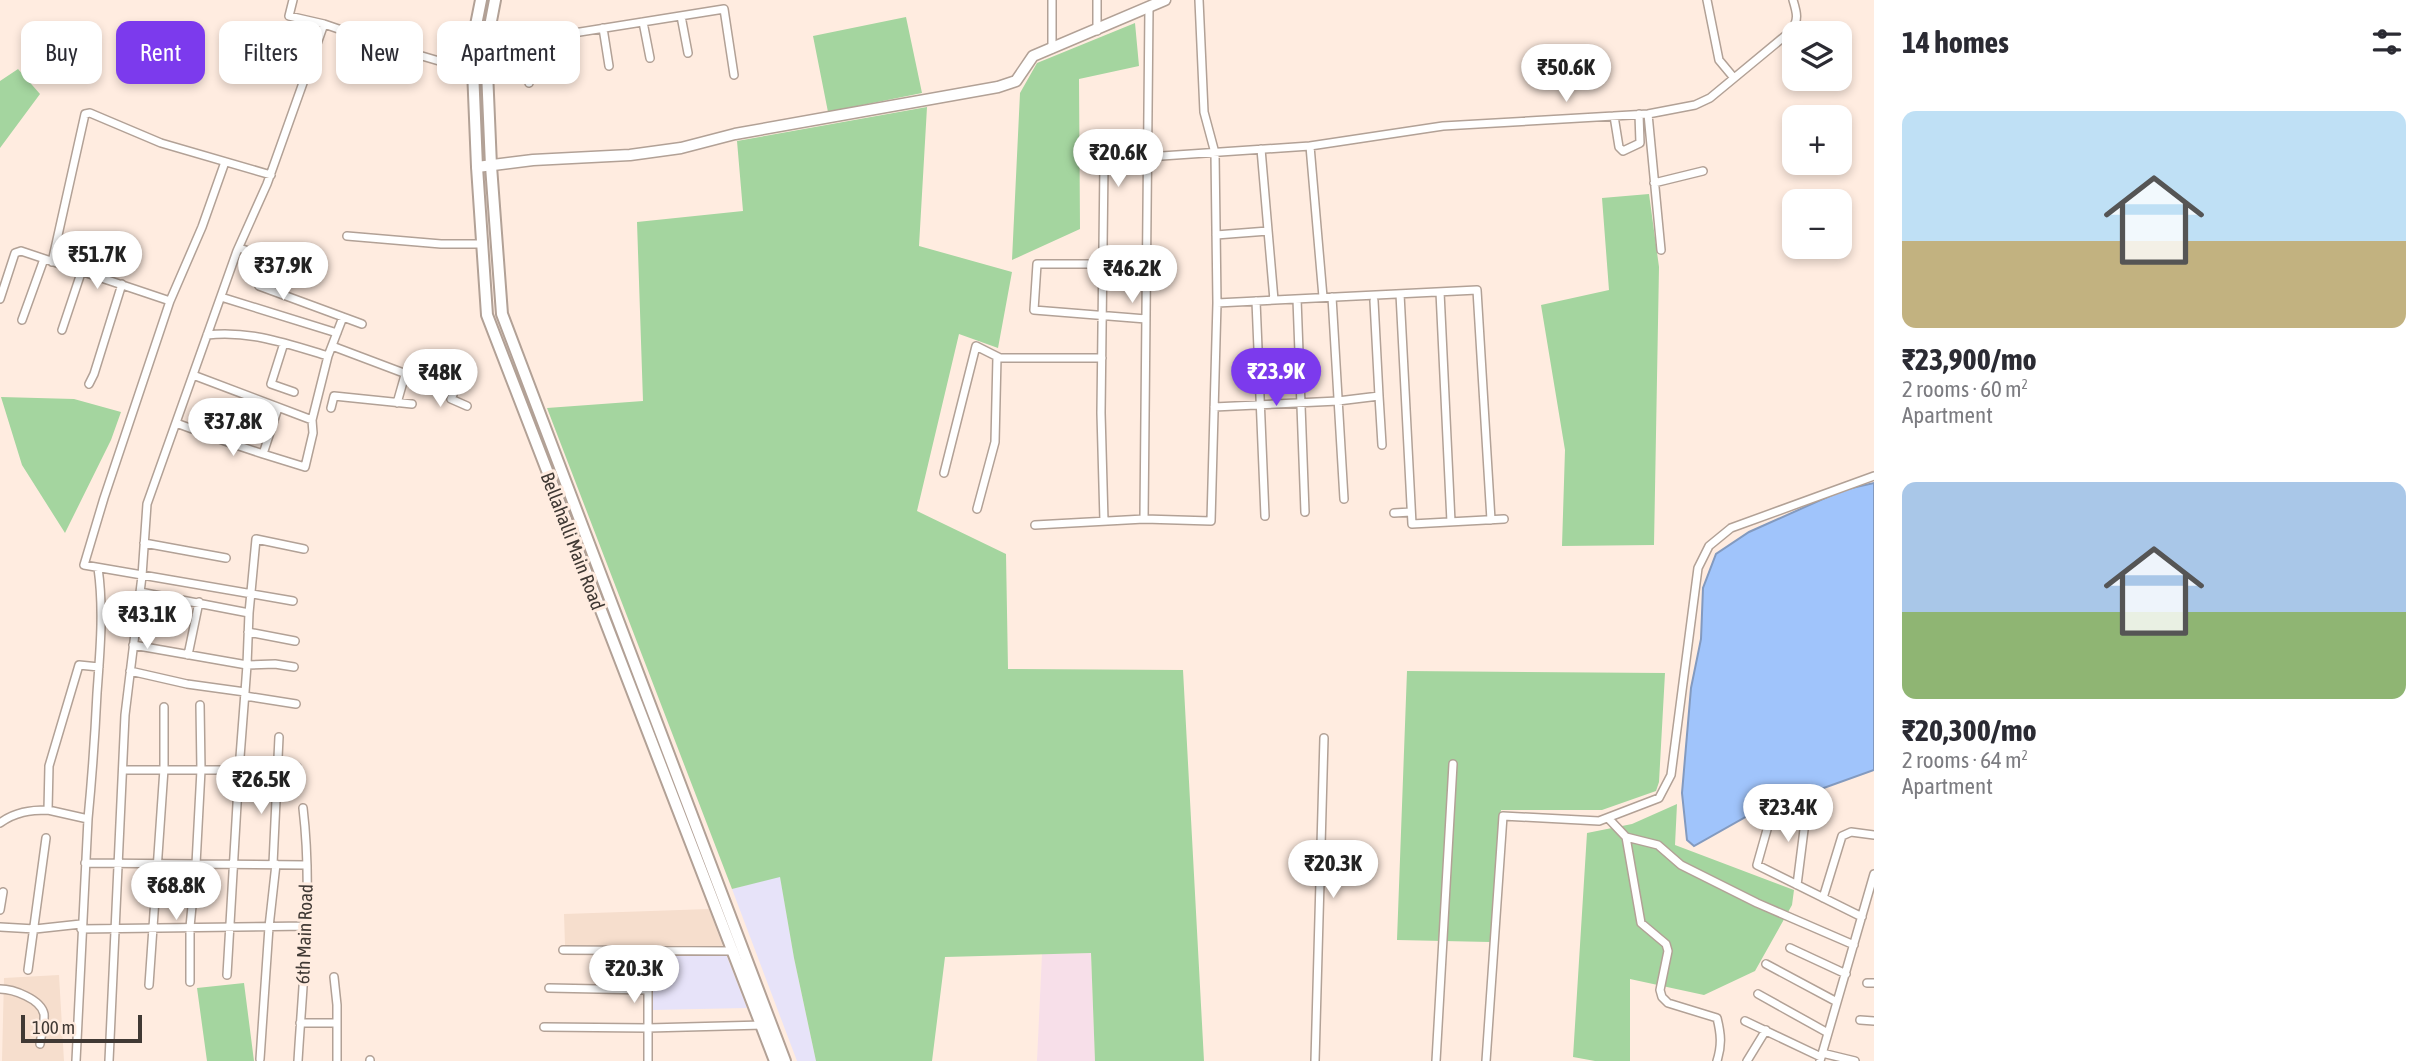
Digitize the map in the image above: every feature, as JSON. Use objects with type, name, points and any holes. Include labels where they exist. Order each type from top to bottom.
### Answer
[{"type":"main road","name":"Bellahalli Main Road","points":[[476,21],[479,0]]},
{"type":"main road","name":"Bellahalli Main Road","points":[[491,21],[495,0]]},
{"type":"main road","name":"Bellahalli Main Road","points":[[474,84],[486,315],[738,951],[785,1061]]},
{"type":"main road","name":"Bellahalli Main Road","points":[[488,84],[502,314],[738,951],[775,1061]]},
{"type":"street","points":[[293,0],[289,16],[324,24],[437,60]]},
{"type":"street","points":[[1052,0],[1052,49]]},
{"type":"street","points":[[1097,0],[1097,31]]},
{"type":"street","points":[[477,167],[533,160],[630,155],[681,148],[735,134],[998,87],[1016,81],[1033,56],[1166,0]]},
{"type":"street","points":[[1034,525],[1144,519],[1211,521],[1217,303],[1215,153],[1204,112],[1199,0]]},
{"type":"street","points":[[1707,0],[1719,60],[1734,78]]},
{"type":"street","points":[[1104,521],[1104,164],[1147,157],[1310,146],[1443,126],[1648,114],[1702,103],[1791,32],[1797,23],[1793,0]]},
{"type":"street","points":[[1144,519],[1149,8]]},
{"type":"street","points":[[580,32],[724,9],[734,75]]},
{"type":"street","points":[[681,16],[688,53]]},
{"type":"street","points":[[643,22],[650,58]]},
{"type":"street","points":[[110,1061],[125,715],[142,576],[147,504],[239,248],[271,175],[324,24]]},
{"type":"street","points":[[603,29],[609,66]]},
{"type":"street","points":[[52,262],[85,114],[90,113],[161,143],[271,175]]},
{"type":"street","points":[[1614,116],[1619,147],[1623,151],[1640,143],[1639,114]]},
{"type":"street","points":[[1648,114],[1661,250]]},
{"type":"street","points":[[1310,146],[1323,298]]},
{"type":"street","points":[[1261,149],[1274,300]]},
{"type":"street","points":[[225,162],[202,227],[170,301],[84,565],[293,601]]},
{"type":"street","points":[[1654,183],[1703,171]]},
{"type":"street","points":[[1216,236],[1268,231]]},
{"type":"street","points":[[347,236],[441,244],[482,244]]},
{"type":"street","points":[[239,248],[312,271]]},
{"type":"street","points":[[0,299],[15,253],[21,251],[170,301]]},
{"type":"street","points":[[22,320],[44,259]]},
{"type":"street","points":[[1103,264],[1037,264],[1034,310],[1146,318]]},
{"type":"street","points":[[62,330],[82,271]]},
{"type":"street","points":[[89,384],[122,284]]},
{"type":"street","points":[[259,286],[362,324]]},
{"type":"street","points":[[1217,303],[1477,290],[1491,520]]},
{"type":"street","points":[[1440,292],[1451,522]]},
{"type":"street","points":[[1400,294],[1412,524],[1504,519]]},
{"type":"street","points":[[221,297],[337,333]]},
{"type":"street","points":[[1332,297],[1344,499]]},
{"type":"street","points":[[1297,299],[1305,512]]},
{"type":"street","points":[[1256,301],[1265,516]]},
{"type":"street","points":[[1374,301],[1382,445]]},
{"type":"street","points":[[176,423],[305,467],[313,433],[312,420],[328,356],[343,317]]},
{"type":"street","points":[[207,335],[229,332],[284,343],[328,356]]},
{"type":"street","points":[[284,343],[271,384],[293,391]]},
{"type":"street","points":[[332,346],[454,392],[447,398],[467,406]]},
{"type":"street","points":[[944,473],[976,346],[997,357],[1102,358]]},
{"type":"street","points":[[977,509],[995,442],[997,357]]},
{"type":"street","points":[[193,375],[312,420]]},
{"type":"street","points":[[397,403],[405,375]]},
{"type":"street","points":[[331,408],[334,396],[412,404]]},
{"type":"street","points":[[1214,407],[1338,401],[1379,396]]},
{"type":"street","points":[[233,444],[253,398]]},
{"type":"street","points":[[264,454],[278,408]]},
{"type":"street","points":[[1486,1061],[1503,816],[1599,821],[1659,798],[1671,775],[1698,568],[1709,546],[1731,528],[1874,476]]},
{"type":"street","points":[[1394,513],[1411,512]]},
{"type":"street","points":[[227,975],[250,593],[256,539],[303,549]]},
{"type":"street","points":[[144,543],[226,558]]},
{"type":"street","points":[[76,1061],[81,926],[103,598],[98,568]]},
{"type":"street","points":[[140,592],[249,613]]},
{"type":"street","points":[[188,655],[199,602]]},
{"type":"street","points":[[248,632],[295,641]]},
{"type":"street","points":[[134,645],[247,665],[275,664],[294,667]]},
{"type":"street","points":[[48,810],[49,766],[79,665],[99,667]]},
{"type":"street","points":[[130,671],[296,704]]},
{"type":"street","points":[[190,982],[190,927],[201,770],[201,705]]},
{"type":"street","points":[[149,985],[164,769],[164,707]]},
{"type":"street","points":[[260,1059],[274,864],[279,737]]},
{"type":"street","points":[[1315,1061],[1324,738]]},
{"type":"street","points":[[1436,1061],[1453,764]]},
{"type":"street","points":[[123,770],[297,767]]},
{"type":"street","points":[[1797,885],[1807,806]]},
{"type":"street","name":"6th Main Road","points":[[298,1061],[307,926],[308,847],[303,808]]},
{"type":"street","points":[[0,823],[10,815],[31,810],[48,810],[88,819]]},
{"type":"street","points":[[1608,818],[1626,837],[1658,845],[1681,865],[1758,903],[1854,945]]},
{"type":"street","points":[[1770,818],[1757,865],[1862,917]]},
{"type":"street","points":[[1823,898],[1842,836],[1851,832],[1874,835]]},
{"type":"street","points":[[1626,837],[1641,923],[1666,944],[1668,951],[1660,990],[1662,997],[1668,1003],[1717,1018],[1722,1036],[1717,1061]]},
{"type":"street","points":[[28,970],[46,838]]},
{"type":"street","points":[[85,863],[306,865]]},
{"type":"street","points":[[1821,1057],[1874,874]]},
{"type":"street","points":[[0,910],[3,892]]},
{"type":"street","points":[[0,927],[35,929],[81,926],[307,926]]},
{"type":"street","points":[[1790,948],[1846,974]]},
{"type":"street","points":[[563,950],[738,951]]},
{"type":"street","points":[[648,950],[648,1061]]},
{"type":"street","points":[[1766,964],[1838,1002]]},
{"type":"street","points":[[334,977],[337,1061]]},
{"type":"street","points":[[549,988],[648,990]]},
{"type":"street","points":[[0,989],[22,993],[41,1009],[44,1015],[40,1044]]},
{"type":"street","points":[[1758,994],[1828,1033]]},
{"type":"street","points":[[1860,1020],[1874,1021]]},
{"type":"street","points":[[1745,1021],[1821,1057],[1855,1061]]},
{"type":"street","points":[[300,1023],[337,1023]]},
{"type":"street","points":[[544,1027],[763,1025]]},
{"type":"street","points":[[1747,1061],[1766,1030]]},
{"type":"shaded area","points":[[780,876],[816,1061],[797,1061],[732,889]]},
{"type":"shaded area","points":[[709,909],[724,949],[565,945],[564,914]]},
{"type":"shaded area","points":[[652,953],[726,954],[747,1008],[652,1010]]},
{"type":"shaded area","points":[[1091,953],[1095,1061],[1037,1061],[1042,954]]},
{"type":"shaded area","points":[[59,975],[64,1061],[2,1061],[4,978]]},
{"type":"green space","points":[[906,17],[922,93],[828,112],[813,36]]},
{"type":"green space","points":[[1135,23],[1139,66],[1079,79],[1080,229],[1012,260],[1020,93],[1037,63]]},
{"type":"green space","points":[[18,69],[21,72],[21,84],[31,84],[40,94],[0,148],[0,81]]},
{"type":"green space","points":[[927,107],[919,246],[1012,272],[998,348],[959,334],[917,511],[1006,554],[1008,669],[1183,670],[1204,1061],[1095,1061],[1091,953],[945,957],[932,1061],[816,1061],[780,877],[732,889],[547,408],[643,401],[637,222],[743,211],[737,141]]},
{"type":"green space","points":[[1649,194],[1659,267],[1654,545],[1562,546],[1565,450],[1541,305],[1609,290],[1602,198]]},
{"type":"green space","points":[[1,397],[74,399],[121,412],[111,440],[65,533],[22,465]]},
{"type":"green space","points":[[1407,671],[1665,673],[1659,782],[1656,791],[1602,810],[1501,810],[1490,942],[1397,940]]},
{"type":"green space","points":[[1677,804],[1675,845],[1794,890],[1792,905],[1755,971],[1704,995],[1630,979],[1630,1061],[1595,1061],[1573,1057],[1587,833],[1632,824]]},
{"type":"green space","points":[[244,983],[254,1061],[207,1061],[197,988]]},
{"type":"water","points":[[1874,483],[1874,770],[1751,814],[1694,846],[1687,840],[1682,793],[1691,688],[1701,639],[1703,588],[1716,554],[1749,532],[1843,490]]}]
